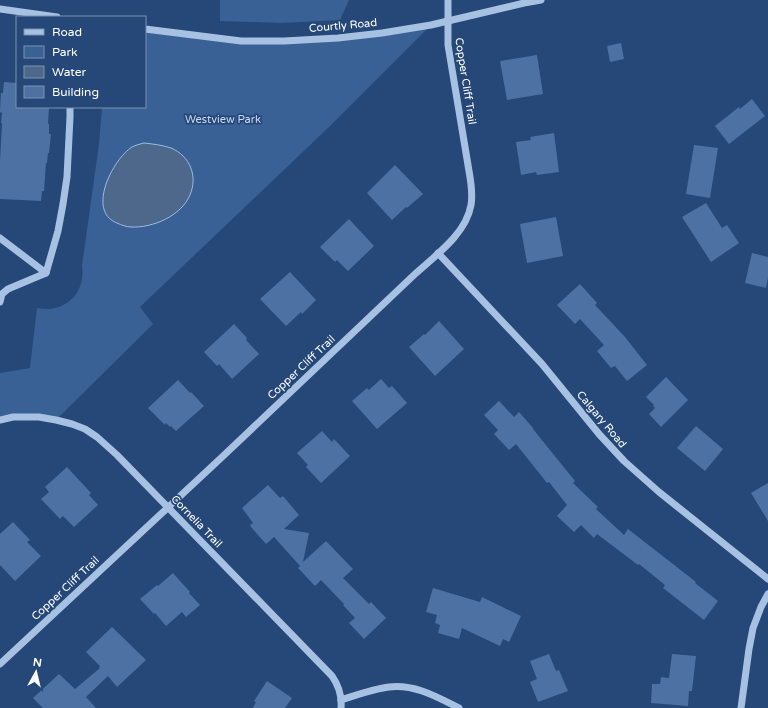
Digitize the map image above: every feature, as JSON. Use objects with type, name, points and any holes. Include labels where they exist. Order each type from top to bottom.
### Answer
[{"type":"street","name":"Copper Cliff Trail","points":[[0,664],[454,238],[462,227],[469,211],[471,200],[470,175],[448,45],[448,0]]},
{"type":"street","name":"Courtly Road","points":[[146,29],[241,40],[338,38],[431,25],[541,0]]},
{"type":"street","points":[[0,9],[50,16]]},
{"type":"street","points":[[46,273],[61,216],[65,190],[70,108]]},
{"type":"street","points":[[0,238],[46,273]]},
{"type":"street","name":"Calgary Road","points":[[438,253],[542,364],[604,440],[624,461],[659,492],[768,579]]},
{"type":"street","points":[[0,302],[2,294],[8,289],[46,273]]},
{"type":"street","name":"Cornelia Trail","points":[[0,420],[13,417],[39,417],[63,421],[85,429],[109,447],[332,676],[338,684],[341,708]]},
{"type":"street","points":[[741,708],[753,628],[768,594]]},
{"type":"street","points":[[341,700],[390,686],[403,686],[424,691],[459,708]]},
{"type":"green space","points":[[220,0],[349,0],[340,20],[282,23],[220,21]]},
{"type":"green space","name":"Westview Park","points":[[431,25],[330,126],[140,307],[153,324],[56,420],[0,420],[0,373],[30,368],[37,308],[56,308],[64,305],[77,293],[80,285],[99,144],[102,108],[146,108],[146,29],[196,35],[284,41]]},
{"type":"water","points":[[144,143],[171,148],[183,156],[191,167],[193,174],[192,188],[186,202],[173,215],[157,223],[139,227],[128,227],[117,223],[108,217],[104,208],[103,197],[106,185],[117,162],[132,147]]},
{"type":"building","points":[[621,43],[624,59],[610,62],[607,46]]},
{"type":"building","points":[[537,55],[543,94],[507,100],[500,61]]},
{"type":"building","points":[[4,82],[16,83],[16,108],[49,108],[48,124],[49,134],[51,134],[49,153],[46,163],[44,191],[42,191],[41,201],[0,199],[2,113],[0,110],[1,93],[3,93]]},
{"type":"building","points":[[752,99],[765,116],[729,144],[715,126],[739,107],[740,109]]},
{"type":"building","points":[[554,133],[559,172],[537,175],[536,172],[521,175],[516,142],[531,140],[530,137]]},
{"type":"building","points":[[694,145],[718,148],[710,198],[686,194]]},
{"type":"building","points":[[395,165],[423,194],[392,220],[367,193]]},
{"type":"building","points":[[706,203],[722,228],[727,225],[739,243],[711,262],[682,217]]},
{"type":"building","points":[[556,217],[563,256],[527,263],[520,224]]},
{"type":"building","points":[[349,219],[374,246],[348,271],[337,260],[335,262],[320,247]]},
{"type":"building","points":[[752,253],[768,257],[768,278],[766,288],[745,283]]},
{"type":"building","points":[[290,272],[316,300],[302,314],[301,312],[286,326],[260,299]]},
{"type":"building","points":[[580,284],[597,303],[595,305],[625,337],[647,365],[627,381],[615,366],[611,368],[597,351],[604,345],[580,319],[575,324],[557,305]]},
{"type":"building","points":[[439,321],[464,349],[435,376],[409,347],[424,334],[425,335]]},
{"type":"building","points":[[234,324],[259,354],[232,379],[219,364],[217,366],[204,352]]},
{"type":"building","points":[[666,377],[688,400],[661,427],[649,414],[655,408],[646,397]]},
{"type":"building","points":[[381,379],[389,388],[392,386],[407,403],[377,429],[352,401],[367,388],[369,390]]},
{"type":"building","points":[[178,380],[204,406],[176,431],[166,423],[165,425],[148,408]]},
{"type":"building","points":[[499,401],[514,417],[519,412],[575,481],[573,483],[598,507],[596,509],[624,535],[628,529],[718,601],[704,620],[663,588],[665,585],[639,564],[638,565],[597,534],[594,538],[581,525],[574,532],[557,516],[567,505],[549,482],[547,483],[516,444],[509,450],[494,434],[498,430],[484,415]]},
{"type":"building","points":[[696,426],[723,449],[705,471],[677,448]]},
{"type":"building","points":[[322,431],[332,442],[334,439],[350,456],[321,483],[306,467],[308,465],[297,453]]},
{"type":"building","points":[[67,467],[91,493],[89,495],[98,505],[74,527],[63,516],[60,519],[41,499],[49,492],[45,487]]},
{"type":"building","points":[[768,483],[768,521],[751,493]]},
{"type":"building","points":[[268,485],[280,498],[283,496],[299,515],[284,529],[309,533],[303,562],[326,541],[353,569],[343,578],[369,604],[371,602],[386,618],[364,639],[349,623],[355,618],[321,580],[315,586],[298,568],[300,566],[274,537],[266,544],[251,527],[250,525],[253,523],[242,508]]},
{"type":"building","points":[[13,522],[30,540],[27,542],[41,556],[15,581],[0,565],[0,534]]},
{"type":"building","points":[[173,573],[200,605],[186,617],[182,612],[166,626],[140,599]]},
{"type":"building","points":[[433,588],[480,602],[482,597],[521,616],[509,642],[503,639],[500,646],[462,628],[459,639],[438,633],[440,625],[435,623],[437,615],[426,612]]},
{"type":"building","points":[[112,627],[146,660],[117,687],[108,676],[86,697],[96,708],[43,708],[33,698],[59,674],[75,689],[100,668],[100,666],[86,652]]},
{"type":"building","points":[[549,654],[556,671],[559,670],[568,691],[538,702],[530,682],[537,679],[530,661]]},
{"type":"building","points":[[672,654],[696,656],[692,691],[689,691],[688,706],[651,703],[652,684],[660,684],[661,677],[669,678]]},
{"type":"building","points":[[267,681],[292,698],[285,708],[253,708],[256,702],[254,701]]}]
